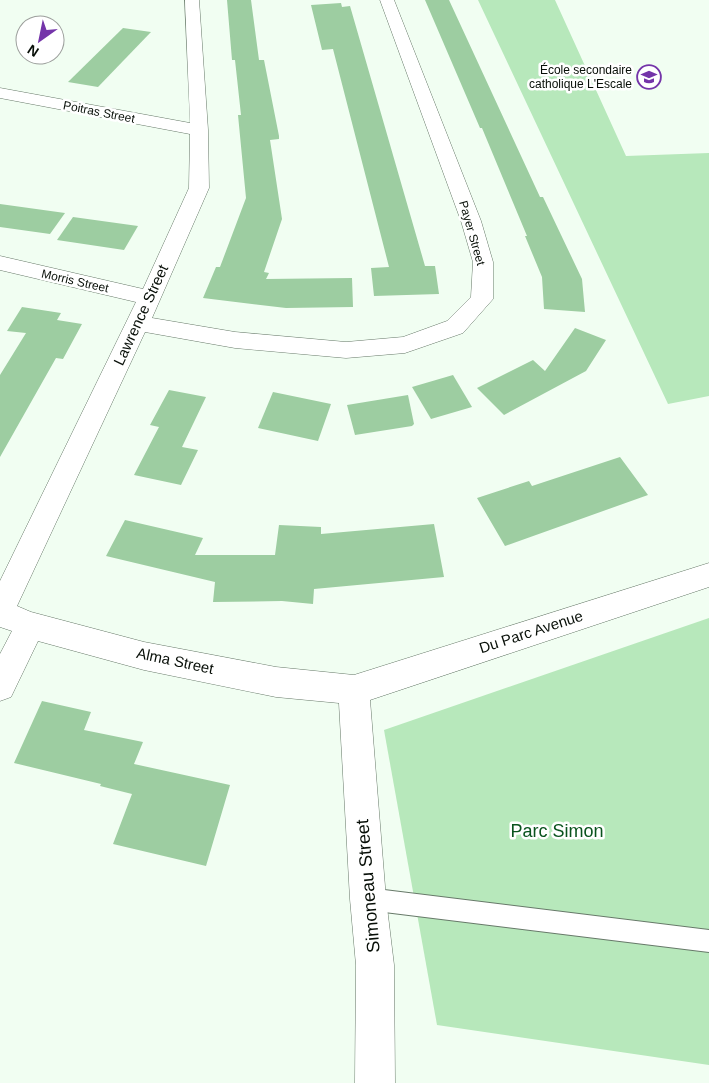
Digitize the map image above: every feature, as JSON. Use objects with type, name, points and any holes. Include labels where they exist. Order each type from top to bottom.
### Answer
[{"type":"street","name":"Lawrence Street","points":[[0,612],[138,323],[200,188],[192,0]]},
{"type":"street","name":"Payer Street","points":[[138,323],[235,340],[346,350],[405,344],[455,327],[482,299],[483,262],[471,221],[387,0]]},
{"type":"street","name":"Poitras Street","points":[[0,93],[199,130]]},
{"type":"street","name":"Morris Street","points":[[0,263],[149,298]]},
{"type":"street","name":"Du Parc Avenue","points":[[354,690],[709,575]]},
{"type":"street","name":"Alma Street","points":[[0,612],[30,625],[144,656],[276,682],[354,690]]},
{"type":"street","points":[[0,686],[30,625]]},
{"type":"street","name":"Simoneau Street","points":[[354,690],[368,899],[375,965],[375,1083]]},
{"type":"lane","points":[[368,899],[709,941]]},
{"type":"green space","points":[[478,0],[555,0],[626,156],[709,153],[709,396],[668,404]]},
{"type":"green space","name":"Parc Simon","points":[[709,618],[709,1065],[437,1025],[384,730]]},
{"type":"building","points":[[227,0],[251,0],[259,60],[264,60],[279,136],[279,139],[270,140],[282,219],[264,272],[269,273],[266,279],[352,278],[353,307],[286,308],[203,298],[216,267],[220,267],[246,198],[238,115],[241,115],[235,60],[232,60]]},
{"type":"building","points":[[425,0],[449,0],[540,197],[543,197],[582,279],[585,312],[544,309],[542,277],[525,236],[527,236],[482,128],[480,128]]},
{"type":"building","points":[[341,3],[342,7],[350,6],[425,266],[435,266],[439,294],[374,296],[371,268],[389,267],[333,49],[322,50],[311,5]]},
{"type":"building","points":[[123,28],[151,32],[98,87],[68,82]]},
{"type":"building","points":[[0,204],[65,213],[50,234],[0,227]]},
{"type":"building","points":[[73,217],[138,226],[124,250],[57,240]]},
{"type":"building","points":[[22,307],[61,313],[57,320],[82,324],[63,359],[56,358],[0,457],[0,375],[26,333],[7,331]]},
{"type":"building","points":[[575,328],[606,340],[586,371],[504,415],[477,388],[533,360],[545,371]]},
{"type":"building","points":[[453,375],[472,407],[431,419],[412,387]]},
{"type":"building","points":[[169,390],[206,397],[182,447],[198,450],[181,485],[134,475],[159,427],[150,425]]},
{"type":"building","points":[[273,392],[331,404],[318,441],[258,428]]},
{"type":"building","points":[[408,395],[414,424],[412,426],[355,435],[347,405]]},
{"type":"building","points":[[620,457],[648,495],[505,546],[477,498],[529,481],[532,486]]},
{"type":"building","points":[[125,520],[203,538],[195,555],[275,555],[279,525],[321,527],[321,534],[434,524],[444,577],[314,589],[313,604],[282,601],[213,602],[215,582],[106,556]]},
{"type":"building","points":[[42,701],[91,712],[84,730],[143,742],[134,764],[230,785],[206,866],[113,844],[132,794],[100,786],[101,784],[14,763]]},
{"type":"place","name":"École secondaire catholique L'Escale","points":[[649,77]]}]
